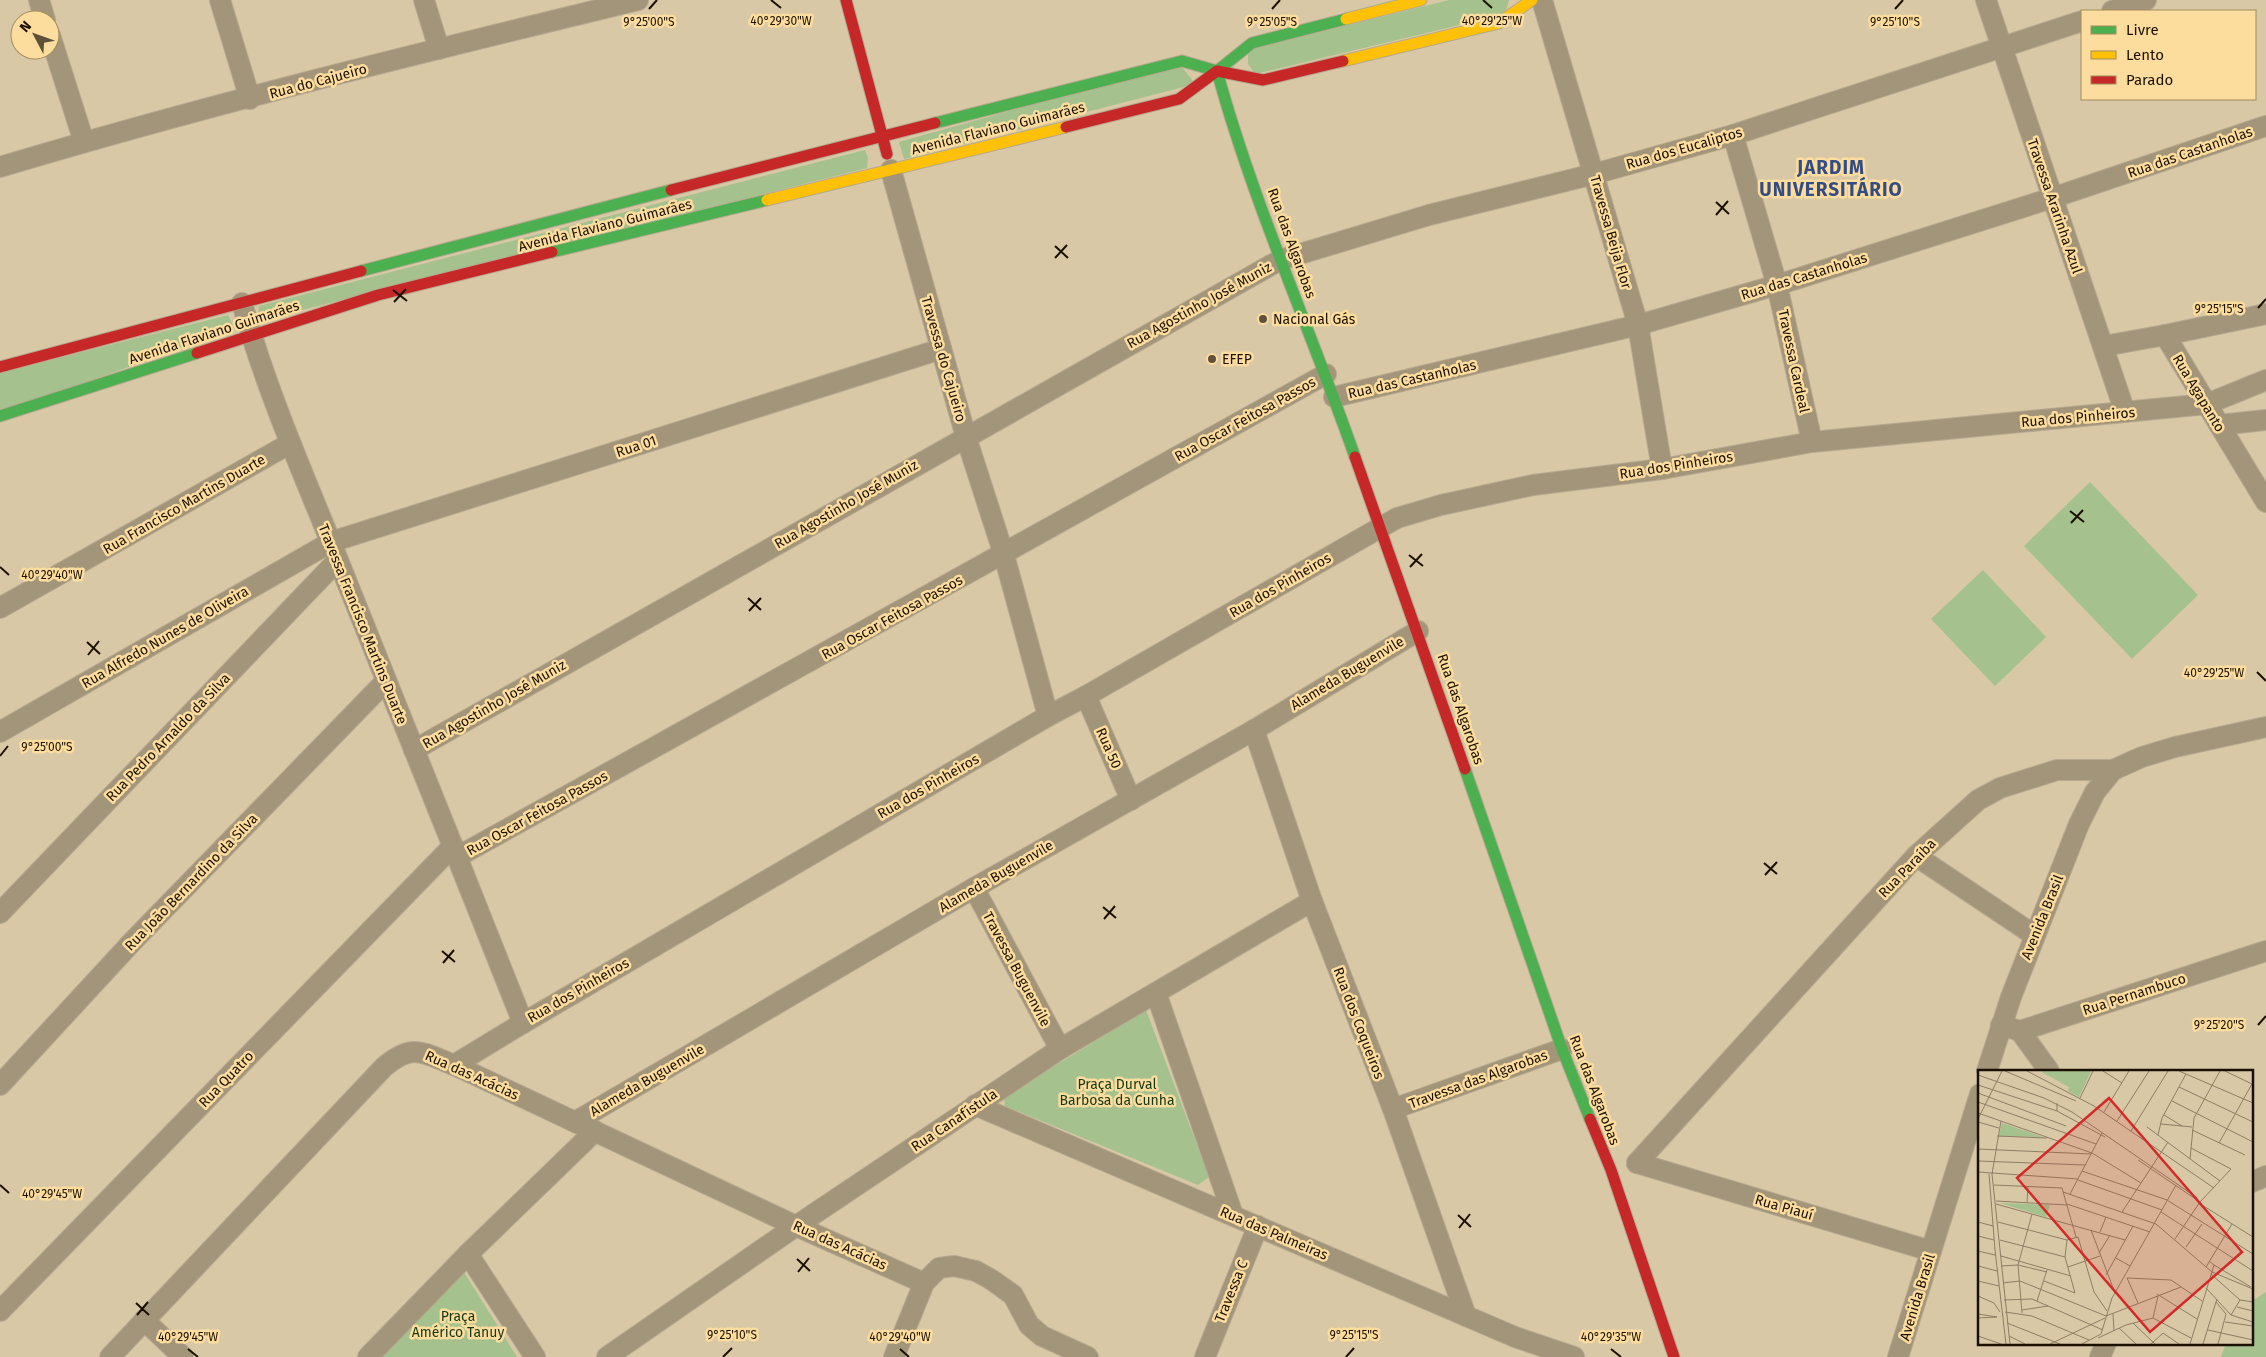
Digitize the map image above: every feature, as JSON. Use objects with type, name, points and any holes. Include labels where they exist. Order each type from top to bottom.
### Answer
[{"type":"main road","name":"Travessa do Cajueiro","points":[[846,0],[891,170]]},
{"type":"main road","name":"Avenida Flaviano Guimarães","points":[[0,416],[378,295],[1179,99],[1217,72],[1252,43],[1421,0]]},
{"type":"main road","name":"Avenida Flaviano Guimarães","points":[[0,367],[242,304],[523,227],[1182,61],[1217,72],[1262,80],[1498,23],[1532,0]]},
{"type":"main road","name":"Rua das Algarobas","points":[[1217,72],[1227,108],[1280,260],[1326,374],[1379,528],[1418,631],[1562,1049],[1610,1170],[1674,1357]]},
{"type":"street","points":[[220,0],[250,99]]},
{"type":"street","points":[[424,0],[440,49]]},
{"type":"street","name":"Rua do Cajueiro","points":[[0,167],[84,142],[440,49],[638,0]]},
{"type":"street","name":"Travessa Beija Flor","points":[[1542,0],[1638,325],[1662,469]]},
{"type":"street","name":"Travessa Ararinha Azul","points":[[1986,0],[2125,412]]},
{"type":"street","points":[[2115,10],[2146,0]]},
{"type":"street","name":"Rua dos Eucaliptos","points":[[1280,260],[1429,215],[1594,174],[1733,135],[2081,21]]},
{"type":"street","points":[[58,60],[84,142]]},
{"type":"street","name":"Rua das Castanholas","points":[[1334,397],[1638,325],[1777,284],[2052,198],[2266,126]]},
{"type":"street","name":"Travessa Cardeal","points":[[1733,135],[1777,284],[1812,442]]},
{"type":"street","name":"Travessa do Cajueiro","points":[[891,170],[966,437],[1004,555],[1048,716]]},
{"type":"street","name":"Rua Agostinho José Muniz","points":[[414,750],[1280,260]]},
{"type":"street","name":"Travessa Francisco Martins Duarte","points":[[242,304],[251,336],[289,444],[334,551],[523,1022]]},
{"type":"street","points":[[2104,346],[2266,314]]},
{"type":"street","name":"Rua Agapanto","points":[[2164,335],[2266,502]]},
{"type":"street","name":"Rua 01","points":[[334,551],[941,349]]},
{"type":"street","name":"Rua Oscar Feitosa Passos","points":[[455,852],[1004,555],[1326,374]]},
{"type":"street","name":"Rua dos Pinheiros","points":[[454,1065],[523,1022],[1048,716],[1397,518],[1533,485],[1662,469],[1812,442],[2207,404],[2266,380]]},
{"type":"street","points":[[2219,425],[2266,420]]},
{"type":"street","name":"Rua Francisco Martins Duarte","points":[[0,608],[289,444]]},
{"type":"street","name":"Rua Alfredo Nunes de Oliveira","points":[[0,732],[334,551]]},
{"type":"street","name":"Rua Pedro Arnaldo da Silva","points":[[0,914],[334,551]]},
{"type":"street","name":"Alameda Buguenvile","points":[[576,1122],[974,888],[1254,730],[1418,631]]},
{"type":"street","name":"Rua João Bernardino da Silva","points":[[0,1085],[133,941],[386,681]]},
{"type":"street","name":"Rua 50","points":[[1086,696],[1131,800]]},
{"type":"street","name":"Rua Paraíba","points":[[1637,1163],[1916,856],[1978,800],[2000,788],[2057,770],[2113,770],[2142,757],[2175,747],[2266,727]]},
{"type":"street","name":"Rua dos Coqueiros","points":[[1254,730],[1312,901],[1393,1109],[1466,1316]]},
{"type":"street","name":"Avenida Brasil","points":[[1988,1070],[2010,1028],[2034,935],[2079,824],[2094,792],[2113,770]]},
{"type":"street","name":"Rua Quatro","points":[[0,1311],[455,852]]},
{"type":"street","points":[[1916,856],[2034,935]]},
{"type":"street","name":"Travessa Buguenvile","points":[[974,888],[1060,1049]]},
{"type":"street","name":"Rua Canafístula","points":[[607,1357],[796,1226],[1060,1049],[1312,901]]},
{"type":"street","name":"Rua Pernambuco","points":[[2010,1028],[2266,950]]},
{"type":"street","points":[[1156,993],[1233,1215]]},
{"type":"street","points":[[2010,1028],[2048,1070]]},
{"type":"street","name":"Travessa das Algarobas","points":[[1393,1109],[1562,1049]]},
{"type":"street","name":"Rua das Acácias","points":[[110,1357],[392,1060],[409,1051],[418,1052],[454,1065],[796,1226],[924,1283]]},
{"type":"street","name":"Avenida Brasil","points":[[1898,1357],[1978,1100]]},
{"type":"street","name":"Rua das Palmeiras","points":[[975,1105],[1515,1337],[1574,1357]]},
{"type":"street","name":"Alameda Buguenvile","points":[[368,1357],[468,1254],[595,1131]]},
{"type":"street","points":[[1610,1170],[1637,1163]]},
{"type":"street","name":"Rua Piauí","points":[[1637,1163],[1931,1250]]},
{"type":"street","points":[[2254,1181],[2266,1176]]},
{"type":"street","name":"Travessa C","points":[[1205,1357],[1258,1226]]},
{"type":"street","points":[[468,1254],[535,1357]]},
{"type":"street","points":[[894,1357],[924,1283],[939,1268],[954,1266],[976,1271],[1013,1295],[1029,1325],[1042,1336],[1088,1357]]},
{"type":"street","points":[[144,1320],[183,1357]]},
{"type":"street","points":[[2100,1357],[2106,1344]]},
{"type":"green space","points":[[1449,0],[1509,0],[1505,14],[1255,74],[1248,64],[1248,50]]},
{"type":"green space","points":[[1179,63],[1195,84],[904,159],[899,142]]},
{"type":"green space","points":[[865,150],[868,158],[867,168],[262,320],[258,315],[259,306]]},
{"type":"green space","points":[[228,315],[235,329],[0,413],[0,373]]},
{"type":"green space","points":[[2090,482],[2198,595],[2132,659],[2024,546]]},
{"type":"green space","points":[[1983,570],[2046,637],[1995,686],[1931,619]]},
{"type":"green space","name":"Praça Durval Barbosa da Cunha","points":[[1146,1010],[1209,1177],[1198,1185],[1005,1106],[1004,1097]]},
{"type":"green space","name":"Praça Américo Tanuy","points":[[464,1272],[517,1357],[381,1357]]},
{"type":"green space","points":[[2266,1292],[2266,1357],[2221,1357],[2226,1344],[2254,1344],[2254,1300]]},
{"type":"traffic: fast","points":[[935,123],[1182,61],[1217,71],[1252,43],[1346,19]]},
{"type":"traffic: fast","points":[[1217,71],[1247,169],[1355,457]]},
{"type":"traffic: fast","points":[[361,271],[671,190]]},
{"type":"traffic: fast","points":[[552,252],[767,200]]},
{"type":"traffic: fast","points":[[0,416],[197,353]]},
{"type":"traffic: fast","points":[[1465,769],[1562,1049],[1590,1119]]},
{"type":"traffic: slow","points":[[1346,19],[1421,0]]},
{"type":"traffic: slow","points":[[1343,61],[1499,23],[1532,0]]},
{"type":"traffic: slow","points":[[767,200],[1066,127]]},
{"type":"traffic: jam","points":[[846,0],[887,154]]},
{"type":"traffic: jam","points":[[1066,127],[1179,99],[1217,71],[1263,80],[1343,61]]},
{"type":"traffic: jam","points":[[671,190],[935,123]]},
{"type":"traffic: jam","points":[[197,353],[378,295],[552,252]]},
{"type":"traffic: jam","points":[[0,367],[361,271]]},
{"type":"traffic: jam","points":[[1355,457],[1465,769]]},
{"type":"traffic: jam","points":[[1590,1119],[1611,1170],[1674,1357]]},
{"type":"place","name":"Nacional Gás","points":[[1263,319]]},
{"type":"place","name":"EFEP","points":[[1212,359]]},
{"type":"district","name":"JARDIM UNIVERSITÁRIO","points":[[1831,178]]}]
